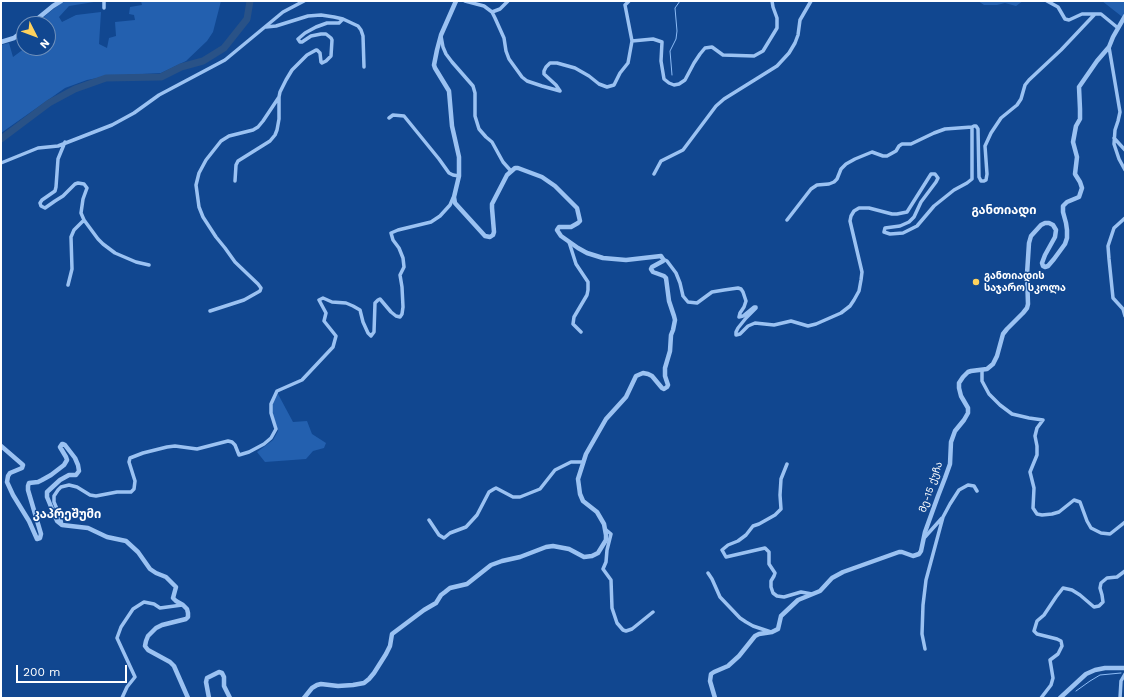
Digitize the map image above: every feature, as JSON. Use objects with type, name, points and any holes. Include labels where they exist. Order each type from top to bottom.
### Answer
[{"type":"street","points":[[41,16],[61,1]]},
{"type":"street","points":[[104,1],[104,8]]},
{"type":"street","points":[[1,163],[38,148],[58,146],[112,125],[134,113],[159,95],[225,60],[283,12],[304,1]]},
{"type":"street","points":[[62,525],[54,502],[54,496],[61,487],[69,485],[90,495],[96,496],[117,492],[131,492],[134,489],[135,481],[129,462],[130,458],[167,447],[175,446],[197,449],[228,441],[235,445],[239,455],[249,452],[264,444],[271,438],[276,428],[271,413],[271,404],[277,391],[302,380],[333,347],[336,336],[324,321],[326,313],[319,300],[323,298],[332,302],[353,306],[360,310],[363,322],[371,336],[374,332],[375,303],[378,300],[380,299],[391,312],[400,317],[403,307],[400,275],[404,267],[403,258],[391,234],[398,230],[431,222],[440,216],[454,197],[459,176],[459,157],[452,126],[449,90],[434,65],[441,35],[456,1]]},
{"type":"street","points":[[465,1],[484,6],[492,12],[504,38],[509,59],[522,77],[528,81],[560,91],[544,74],[546,67],[550,63],[557,63],[575,68],[607,87],[614,85],[620,73],[628,63],[632,41],[625,5],[629,1]]},
{"type":"street","points":[[492,12],[500,9],[508,1]]},
{"type":"street","points":[[632,41],[653,39],[662,42],[661,61],[664,79],[674,85],[679,84],[685,80],[697,58],[705,48],[712,46],[723,55],[754,56],[763,51],[777,28],[777,18],[772,1]]},
{"type":"street","points":[[654,174],[661,161],[683,150],[716,106],[781,62],[795,43],[798,35],[800,20],[811,1]]},
{"type":"street","points":[[1047,1],[1058,7],[1065,19],[1069,20],[1082,14],[1101,14],[1118,28]]},
{"type":"street","points":[[787,220],[811,189],[817,185],[834,182],[837,179],[841,169],[846,164],[872,152],[882,156],[887,156],[896,151],[902,144],[911,144],[945,129],[976,126],[978,129],[979,179],[984,181],[986,180],[985,146],[996,124],[1017,105],[1021,99],[1025,85],[1029,80],[1061,50],[1095,14]]},
{"type":"street","points":[[265,27],[276,26],[308,16],[321,15],[343,19],[358,26],[361,30],[363,36],[364,67]]},
{"type":"street","name":"მე-15 ქუჩა","points":[[772,632],[778,629],[781,616],[798,600],[820,591],[832,578],[843,572],[898,552],[913,556],[919,554],[921,551],[938,496],[950,464],[952,442],[955,431],[968,413],[968,408],[961,396],[959,383],[968,372],[987,369],[993,364],[997,356],[1003,334],[1027,308],[1027,274],[1031,236],[1041,225],[1045,223],[1053,225],[1056,230],[1055,237],[1042,263],[1045,267],[1048,266],[1065,244],[1067,230],[1063,206],[1067,202],[1079,196],[1082,188],[1075,174],[1077,157],[1073,142],[1076,126],[1080,119],[1079,87],[1109,47],[1125,16]]},
{"type":"street","points":[[235,181],[236,165],[238,161],[270,141],[275,135],[279,120],[280,92],[292,70],[307,55],[317,50],[320,53],[322,63],[326,62],[331,56],[332,40],[326,34],[311,36],[302,42],[298,39],[305,33],[327,22],[339,23],[343,19]]},
{"type":"street","points":[[441,35],[446,54],[473,86],[475,93],[475,116],[479,129],[495,146],[503,162],[511,171]]},
{"type":"street","points":[[1,42],[16,36]]},
{"type":"street","points":[[1109,47],[1120,112],[1114,138],[1116,151],[1125,170]]},
{"type":"street","points":[[210,311],[244,300],[260,292],[261,288],[235,262],[203,217],[198,207],[196,185],[199,174],[206,160],[221,141],[229,136],[253,130],[258,127],[279,97]]},
{"type":"street","points":[[389,118],[393,115],[404,116],[449,173],[459,176]]},
{"type":"street","points":[[454,197],[455,203],[479,231],[485,236],[490,237],[494,232],[492,204],[507,175],[515,168],[518,168],[542,177],[555,186],[577,208],[580,221],[578,223],[571,227],[559,226],[557,228],[561,236],[587,253],[603,258],[626,260],[661,256],[676,273],[683,296],[688,302],[697,303],[712,292],[738,288],[741,289],[746,301],[739,317],[743,316],[754,307],[756,308],[738,328],[736,335],[740,334],[748,326],[755,323],[774,325],[791,321],[808,326],[816,324],[850,306],[859,291],[862,272],[850,221],[854,211],[859,208],[869,208],[892,214],[906,212],[931,174],[935,174],[938,178],[921,202],[914,217],[909,222],[900,226],[885,228],[884,232],[890,234],[903,232],[917,226],[934,206],[954,190],[972,179],[972,127]]},
{"type":"street","points":[[1114,138],[1125,150]]},
{"type":"street","points":[[65,142],[58,159],[55,191],[42,200],[40,204],[45,208],[54,200],[63,196],[74,184],[84,184],[86,188],[82,205],[84,220],[103,244],[115,253],[136,262],[149,265]]},
{"type":"street","points":[[1125,218],[1114,228],[1108,252],[1113,298],[1125,316]]},
{"type":"street","points":[[68,285],[73,263],[71,237],[74,230],[84,220]]},
{"type":"street","points":[[570,242],[576,264],[588,282],[587,296],[574,318],[573,324],[581,332]]},
{"type":"street","points":[[304,698],[316,685],[321,684],[338,686],[364,683],[374,673],[386,654],[390,646],[392,634],[436,603],[441,595],[450,588],[467,584],[491,565],[537,549],[553,546],[568,549],[584,557],[598,554],[604,543],[606,535],[604,524],[597,512],[583,501],[580,494],[578,479],[586,454],[606,419],[626,397],[636,376],[643,373],[648,374],[652,376],[662,388],[664,389],[668,385],[665,376],[665,368],[670,351],[671,335],[675,320],[666,278],[651,270],[652,267],[661,263],[663,259]]},
{"type":"street","points":[[982,370],[982,381],[989,394],[1000,405],[1012,414],[1043,420],[1037,428],[1035,436],[1037,455],[1030,472],[1034,488],[1033,508],[1038,514],[1042,515],[1059,512],[1074,500],[1080,502],[1086,521],[1091,528],[1110,534],[1125,522]]},
{"type":"street","points":[[1,446],[23,464],[22,468],[10,473],[7,482],[29,520],[36,539],[40,538],[41,534],[28,486],[30,483],[38,482],[51,475],[64,465],[67,460],[60,447],[62,444],[65,445],[75,458],[78,465],[78,473],[76,475],[65,477],[47,492],[47,497],[57,521],[62,525],[88,528],[107,537],[126,541],[138,552],[150,569],[166,577],[176,587],[173,598],[183,604],[187,609],[188,617],[186,619],[156,628],[148,636],[145,646],[148,650],[170,662],[174,666],[188,698]]},
{"type":"street","points":[[429,520],[439,535],[444,538],[450,533],[466,528],[477,515],[489,492],[494,489],[496,488],[513,497],[520,497],[540,489],[555,470],[571,462],[583,462]]},
{"type":"street","points":[[787,464],[781,479],[781,509],[775,515],[753,526],[746,536],[728,545],[722,550],[726,557],[765,548],[769,552],[769,564],[774,573],[771,587],[773,593],[777,596],[784,597],[801,592],[813,594]]},
{"type":"street","points":[[925,649],[922,634],[925,586],[943,517],[959,490],[968,485],[974,486],[977,491]]},
{"type":"street","points":[[924,538],[943,517]]},
{"type":"street","points":[[605,529],[611,534],[606,562],[603,569],[611,580],[612,608],[617,623],[623,630],[626,631],[632,629],[653,612]]},
{"type":"street","points":[[1040,698],[1051,685],[1053,678],[1050,660],[1058,654],[1062,646],[1061,641],[1058,639],[1037,634],[1034,631],[1038,621],[1063,588],[1072,590],[1094,607],[1099,606],[1103,602],[1100,588],[1102,583],[1107,578],[1117,577],[1125,570]]},
{"type":"street","points":[[708,573],[720,597],[740,618],[753,626],[772,632]]},
{"type":"street","points":[[122,698],[127,686],[135,676],[116,638],[121,627],[133,609],[144,602],[154,604],[160,608],[183,604]]},
{"type":"street","points":[[715,698],[710,681],[711,674],[728,666],[739,656],[754,636],[772,632]]},
{"type":"street","points":[[1060,698],[1086,674],[1105,668],[1125,668]]},
{"type":"street","points":[[209,698],[206,682],[207,678],[218,672],[222,673],[224,677],[224,686],[230,698]]},
{"type":"street","points":[[1120,698],[1121,681],[1125,674]]},
{"type":"shaded area","points":[[65,1],[100,1],[69,6],[59,17],[62,22],[76,15],[101,12],[99,44],[107,48],[109,38],[116,36],[115,22],[135,20],[134,15],[129,14],[130,7],[142,5],[141,1],[221,1],[213,32],[207,41],[186,61],[161,73],[107,76],[87,80],[65,88],[1,133],[1,45],[9,43],[13,57],[16,55],[16,56],[56,56],[56,16],[45,16]]},
{"type":"shaded area","points":[[978,1],[1023,1],[1016,6],[1005,3],[997,5],[984,5]]},
{"type":"shaded area","points":[[1102,1],[1125,1],[1125,19]]},
{"type":"shaded area","points":[[278,394],[293,422],[307,421],[312,434],[326,443],[324,448],[313,451],[306,459],[265,462],[257,452],[273,440],[278,431],[272,412],[272,404]]},
{"type":"waterway","points":[[1,139],[49,103],[75,89],[106,78],[161,77],[181,67],[203,61],[224,48],[247,19],[250,1]]},
{"type":"waterway","points":[[672,75],[670,51],[676,39],[677,31],[675,8],[680,1]]},
{"type":"waterway","points":[[1076,691],[1100,675],[1121,673]]},
{"type":"place","name":"განთიადის საჯარო სკოლა","points":[[976,282]]},
{"type":"district","name":"განთიადი","points":[[1004,210]]},
{"type":"district","name":"კაპრეშუმი","points":[[67,514]]}]
